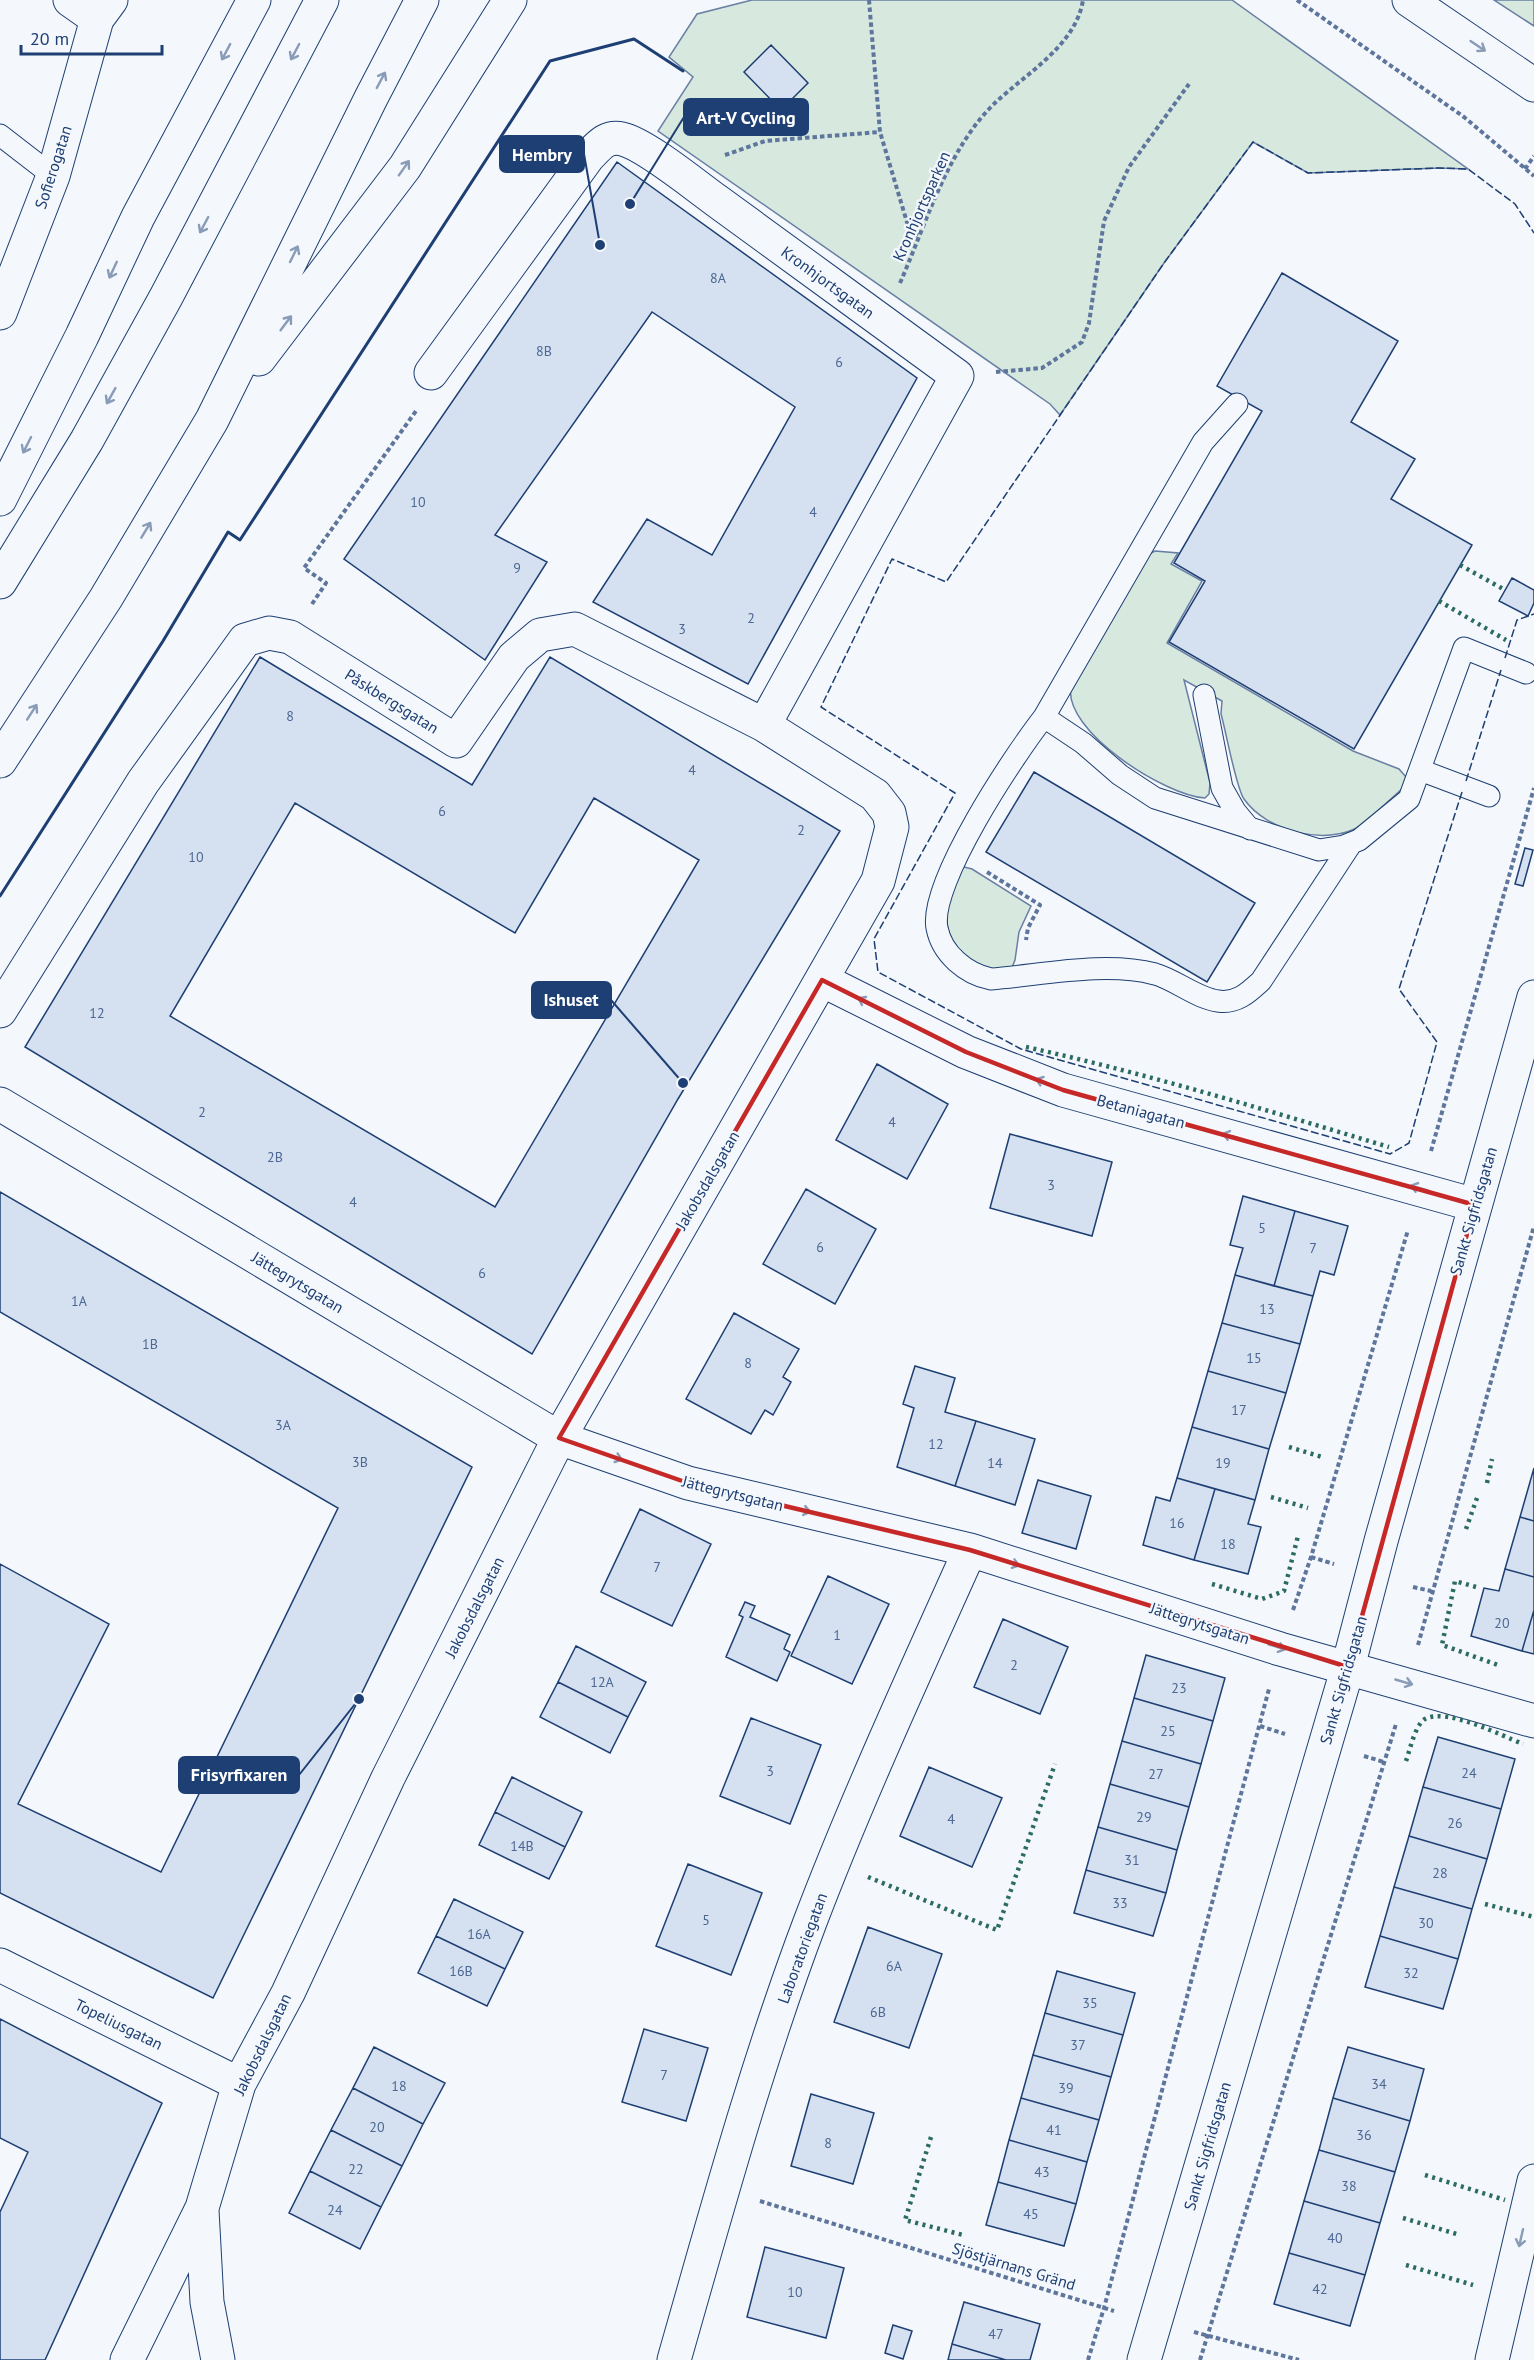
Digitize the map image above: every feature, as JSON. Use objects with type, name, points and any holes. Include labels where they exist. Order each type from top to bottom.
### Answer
[{"type":"main road","name":"Sofierogatan","points":[[0,313],[53,176],[104,9],[70,0]]},
{"type":"main road","points":[[0,499],[82,336],[138,217],[254,0]]},
{"type":"main road","points":[[0,582],[87,440],[166,297],[322,0]]},
{"type":"main road","points":[[0,761],[106,598],[212,420],[422,0]]},
{"type":"main road","points":[[212,420],[405,167],[510,0]]},
{"type":"main road","points":[[1410,0],[1534,85]]},
{"type":"main road","name":"Kronhjortsgatan","points":[[431,373],[588,157],[604,140],[622,139],[643,149],[692,183],[957,376]]},
{"type":"main road","points":[[764,725],[957,376]]},
{"type":"main road","name":"Påskbergsgatan","points":[[0,1011],[143,782],[245,640],[269,633],[290,637],[456,741],[514,657],[540,635],[574,629],[764,725],[875,795],[889,813],[892,827],[878,881]]},
{"type":"main road","name":"Jakobsdalsgatan","points":[[128,2360],[202,2208],[239,2084],[288,1993],[388,1778],[559,1438],[878,881]]},
{"type":"main road","name":"Betaniagatan","points":[[822,980],[966,1052],[1063,1089],[1475,1205]]},
{"type":"main road","name":"Sankt Sigfridsgatan","points":[[1144,2360],[1348,1667],[1534,997]]},
{"type":"main road","name":"Jättegrytsgatan","points":[[0,1104],[559,1438],[688,1483],[970,1550],[1280,1648],[1534,1721]]},
{"type":"main road","name":"Laboratoriegatan","points":[[674,2360],[741,2127],[810,1922],[872,1771],[970,1550]]},
{"type":"main road","name":"Topeliusgatan","points":[[0,1965],[239,2084]]},
{"type":"main road","points":[[1492,2360],[1534,2181]]},
{"type":"main road","points":[[202,2208],[207,2302],[218,2360]]},
{"type":"lane","points":[[0,135],[53,176]]},
{"type":"lane","points":[[1237,404],[1203,442],[1044,717],[1020,747],[958,855],[946,880],[938,908],[937,927],[944,944],[955,960],[977,976],[991,979],[1089,970],[1133,970],[1157,975],[1218,1001],[1234,1000],[1246,995],[1261,981],[1351,844]]},
{"type":"lane","points":[[1044,717],[1083,743],[1120,775],[1155,798],[1319,850],[1351,844],[1359,840],[1409,800],[1464,648],[1526,672]]},
{"type":"lane","points":[[1204,695],[1222,788],[1235,811],[1250,829]]},
{"type":"lane","points":[[1420,770],[1489,796]]},
{"type":"path","points":[[869,0],[880,132],[909,229],[918,236]]},
{"type":"path","name":"Kronhjortsparken","points":[[883,322],[911,258],[918,236],[952,162],[980,120],[996,102],[1072,31],[1080,16],[1083,0]]},
{"type":"path","points":[[1297,0],[1464,117],[1534,176]]},
{"type":"path","points":[[957,376],[1042,368],[1082,342],[1089,323],[1104,221],[1129,167],[1189,84]]},
{"type":"path","points":[[692,183],[710,161],[765,141],[880,132]]},
{"type":"path","points":[[1525,169],[1534,156]]},
{"type":"path","points":[[290,637],[326,583],[304,568],[438,381],[431,373]]},
{"type":"path","points":[[1088,2360],[1104,2308],[1280,1648],[1311,1557],[1420,1188],[1534,788]]},
{"type":"path","points":[[958,855],[1040,905],[1028,928],[1025,955],[1027,976]]},
{"type":"path","points":[[1200,2360],[1408,1683],[1431,1592],[1534,1226]]},
{"type":"path","name":"Sjöstjärnans Gränd","points":[[722,2190],[1104,2308],[1299,2360]]},
{"type":"highlighted area","points":[[822,980],[966,1052],[1063,1090],[1475,1205],[1348,1667],[970,1550],[688,1483],[559,1438]]},
{"type":"shaded area","points":[[752,0],[1232,0],[1468,169],[1308,173],[1253,142],[1164,263],[1060,415],[1050,404],[658,131],[693,77],[669,57],[697,14]]},
{"type":"shaded area","points":[[1494,0],[1534,0],[1534,26]]},
{"type":"shaded area","points":[[1155,551],[1178,553],[1171,564],[1202,581],[1167,643],[1353,751],[1399,769],[1406,777],[1403,788],[1362,825],[1348,832],[1332,835],[1299,833],[1282,828],[1254,810],[1244,799],[1238,783],[1221,714],[1222,701],[1184,680],[1210,783],[1209,794],[1205,798],[1166,786],[1143,774],[1099,741],[1083,722],[1073,704],[1071,686],[1149,554]]},
{"type":"shaded area","points":[[964,867],[972,869],[1031,906],[1019,932],[1015,960],[1011,970],[986,968],[975,964],[957,949],[951,939],[948,927],[948,908],[961,869]]},
{"type":"building","points":[[771,45],[808,83],[781,110],[744,72]]},
{"type":"building","points":[[617,162],[917,378],[748,684],[593,602],[647,519],[712,555],[795,407],[652,312],[495,535],[547,562],[485,660],[344,559]]},
{"type":"building","points":[[1282,273],[1398,341],[1351,422],[1415,459],[1391,499],[1472,545],[1354,749],[1169,642],[1205,581],[1174,563],[1262,411],[1217,386]]},
{"type":"building","points":[[1512,578],[1534,590],[1534,603],[1528,616],[1499,601]]},
{"type":"building","points":[[260,657],[472,785],[550,657],[840,831],[678,1099],[532,1354],[25,1047]],"holes":[[[594,798],[699,860],[495,1207],[170,1016],[295,803],[515,933]]]},
{"type":"building","points":[[1034,772],[1255,903],[1207,982],[986,852]]},
{"type":"building","points":[[1525,848],[1533,850],[1523,886],[1515,884]]},
{"type":"building","points":[[877,1064],[948,1104],[907,1179],[836,1140]]},
{"type":"building","points":[[1010,1134],[1112,1162],[1092,1236],[990,1208]]},
{"type":"building","points":[[806,1189],[876,1229],[835,1304],[763,1264]]},
{"type":"building","points":[[0,1192],[472,1467],[213,1998],[0,1893],[0,1564],[109,1624],[18,1804],[161,1872],[338,1508],[0,1312]]},
{"type":"building","points":[[1243,1196],[1295,1211],[1274,1286],[1235,1275],[1243,1248],[1230,1245]]},
{"type":"building","points":[[1295,1211],[1348,1226],[1334,1275],[1320,1271],[1313,1296],[1274,1286]]},
{"type":"building","points":[[1235,1275],[1313,1296],[1300,1344],[1222,1323]]},
{"type":"building","points":[[734,1313],[799,1349],[783,1377],[791,1382],[773,1415],[765,1410],[751,1434],[686,1399]]},
{"type":"building","points":[[1222,1323],[1300,1344],[1286,1393],[1208,1371]]},
{"type":"building","points":[[915,1366],[955,1378],[945,1412],[976,1421],[955,1486],[897,1467],[914,1408],[903,1404]]},
{"type":"building","points":[[1208,1371],[1286,1393],[1269,1449],[1192,1427]]},
{"type":"building","points":[[976,1421],[1035,1439],[1015,1505],[955,1486]]},
{"type":"building","points":[[1192,1427],[1269,1449],[1255,1500],[1177,1478]]},
{"type":"building","points":[[1534,1468],[1534,1521],[1520,1517]]},
{"type":"building","points":[[1177,1478],[1215,1489],[1194,1560],[1143,1545],[1156,1497],[1170,1501]]},
{"type":"building","points":[[1038,1480],[1091,1496],[1076,1549],[1022,1533]]},
{"type":"building","points":[[1215,1489],[1255,1500],[1248,1524],[1261,1527],[1248,1574],[1194,1560]]},
{"type":"building","points":[[640,1509],[711,1544],[672,1626],[601,1592]]},
{"type":"building","points":[[1520,1517],[1534,1521],[1534,1577],[1505,1569]]},
{"type":"building","points":[[1505,1569],[1534,1577],[1534,1610],[1522,1651],[1471,1636],[1484,1588],[1499,1591]]},
{"type":"building","points":[[828,1576],[889,1604],[852,1684],[791,1656]]},
{"type":"building","points":[[745,1602],[755,1606],[750,1617],[790,1635],[784,1649],[790,1652],[777,1681],[726,1657],[743,1617],[739,1615]]},
{"type":"building","points":[[1534,1610],[1534,1654],[1522,1651]]},
{"type":"building","points":[[1003,1619],[1068,1647],[1040,1714],[974,1687]]},
{"type":"building","points":[[576,1646],[646,1682],[628,1717],[558,1682]]},
{"type":"building","points":[[1146,1655],[1225,1678],[1213,1721],[1134,1698]]},
{"type":"building","points":[[558,1682],[628,1717],[610,1753],[540,1717]]},
{"type":"building","points":[[1134,1698],[1213,1721],[1201,1764],[1122,1741]]},
{"type":"building","points":[[751,1718],[821,1745],[790,1824],[720,1796]]},
{"type":"building","points":[[1438,1737],[1515,1759],[1501,1809],[1423,1787]]},
{"type":"building","points":[[1122,1741],[1201,1764],[1189,1807],[1110,1784]]},
{"type":"building","points":[[929,1767],[1002,1798],[972,1867],[900,1836]]},
{"type":"building","points":[[512,1777],[582,1812],[565,1847],[495,1812]]},
{"type":"building","points":[[1110,1784],[1189,1807],[1177,1850],[1098,1827]]},
{"type":"building","points":[[1423,1787],[1501,1809],[1487,1859],[1409,1836]]},
{"type":"building","points":[[495,1812],[565,1847],[549,1879],[479,1845]]},
{"type":"building","points":[[1098,1827],[1177,1850],[1166,1893],[1086,1870]]},
{"type":"building","points":[[1409,1836],[1487,1859],[1472,1909],[1394,1887]]},
{"type":"building","points":[[688,1864],[762,1893],[731,1975],[656,1946]]},
{"type":"building","points":[[1086,1870],[1166,1893],[1153,1936],[1074,1913]]},
{"type":"building","points":[[1394,1887],[1472,1909],[1458,1959],[1380,1936]]},
{"type":"building","points":[[454,1899],[523,1932],[505,1969],[436,1936]]},
{"type":"building","points":[[868,1927],[942,1954],[909,2048],[834,2022]]},
{"type":"building","points":[[436,1936],[505,1969],[487,2006],[418,1973]]},
{"type":"building","points":[[1380,1936],[1458,1959],[1443,2009],[1365,1987]]},
{"type":"building","points":[[1057,1971],[1135,1993],[1123,2035],[1045,2013]]},
{"type":"building","points":[[1045,2013],[1123,2035],[1111,2077],[1033,2055]]},
{"type":"building","points":[[0,2019],[162,2103],[45,2360],[0,2360],[0,2212],[28,2152],[0,2138]]},
{"type":"building","points":[[644,2029],[708,2048],[686,2121],[622,2102]]},
{"type":"building","points":[[374,2047],[445,2083],[423,2124],[353,2088]]},
{"type":"building","points":[[1348,2047],[1424,2069],[1410,2121],[1333,2098]]},
{"type":"building","points":[[1033,2055],[1111,2077],[1099,2120],[1021,2098]]},
{"type":"building","points":[[353,2088],[423,2124],[402,2166],[331,2130]]},
{"type":"building","points":[[811,2094],[874,2113],[853,2184],[791,2166]]},
{"type":"building","points":[[1021,2098],[1099,2120],[1087,2162],[1009,2140]]},
{"type":"building","points":[[1333,2098],[1410,2121],[1395,2172],[1319,2150]]},
{"type":"building","points":[[331,2130],[402,2166],[381,2207],[310,2171]]},
{"type":"building","points":[[1009,2140],[1087,2162],[1076,2204],[998,2182]]},
{"type":"building","points":[[1319,2150],[1395,2172],[1380,2223],[1304,2201]]},
{"type":"building","points":[[310,2171],[381,2207],[360,2249],[289,2213]]},
{"type":"building","points":[[998,2182],[1076,2204],[1064,2246],[986,2225]]},
{"type":"building","points":[[1304,2201],[1380,2223],[1365,2275],[1289,2253]]},
{"type":"building","points":[[765,2247],[844,2268],[826,2338],[747,2317]]},
{"type":"building","points":[[1289,2253],[1365,2275],[1350,2326],[1274,2304]]},
{"type":"building","points":[[964,2302],[1040,2324],[1030,2360],[1006,2360],[952,2344]]},
{"type":"building","points":[[893,2325],[912,2331],[903,2359],[885,2353]]},
{"type":"building","points":[[952,2344],[1006,2360],[948,2360]]},
{"type":"hedge","points":[[1460,565],[1505,590]]},
{"type":"hedge","points":[[1439,601],[1506,640]]},
{"type":"hedge","points":[[1026,1047],[1163,1081],[1389,1147]]},
{"type":"hedge","points":[[1289,1447],[1322,1457]]},
{"type":"hedge","points":[[1487,1483],[1492,1459]]},
{"type":"hedge","points":[[1271,1497],[1308,1508]]},
{"type":"hedge","points":[[1466,1529],[1477,1498]]},
{"type":"hedge","points":[[1212,1584],[1262,1599],[1284,1591],[1298,1536]]},
{"type":"hedge","points":[[1476,1587],[1455,1581],[1442,1645],[1501,1666]]},
{"type":"hedge","points":[[1406,1761],[1421,1722],[1435,1716],[1474,1724],[1523,1744]]},
{"type":"hedge","points":[[868,1877],[997,1930],[1055,1764]]},
{"type":"hedge","points":[[1485,1904],[1534,1917]]},
{"type":"hedge","points":[[931,2137],[905,2220],[963,2235]]},
{"type":"hedge","points":[[1425,2175],[1505,2200]]},
{"type":"hedge","points":[[1403,2218],[1460,2235]]},
{"type":"hedge","points":[[1406,2265],[1473,2285]]},
{"type":"fence","points":[[1462,792],[1399,989],[1437,1042],[1409,1143],[1390,1154],[1021,1049],[878,972],[874,939],[955,793],[821,707],[892,559],[946,582],[1164,263],[1253,142],[1308,173],[1468,169],[1515,204],[1534,233]]},
{"type":"fence","points":[[1505,658],[1517,620],[1534,614]]},
{"type":"fence","points":[[1466,781],[1501,670]]},
{"type":"wall","points":[[0,896],[163,641],[228,532],[240,540],[550,61],[634,39],[683,71]]},
{"type":"place","name":"Art-V Cycling","points":[[630,204]]},
{"type":"place","name":"Hembry","points":[[600,245]]},
{"type":"place","name":"Ishuset","points":[[683,1083]]},
{"type":"place","name":"Frisyrfixaren","points":[[359,1699]]}]
